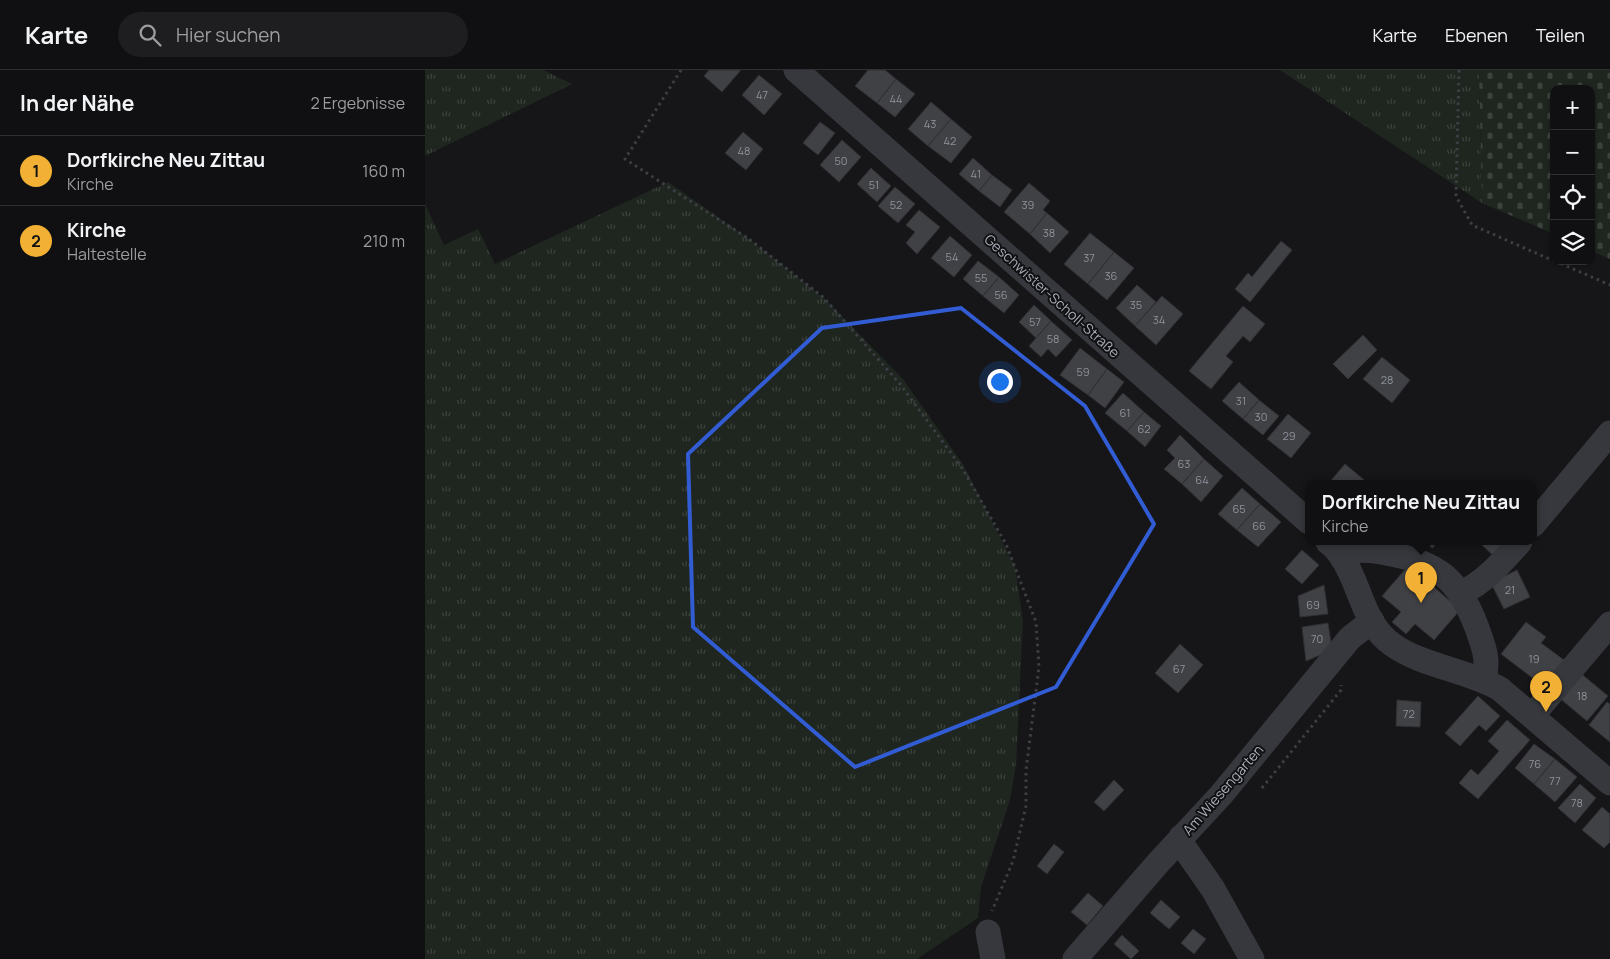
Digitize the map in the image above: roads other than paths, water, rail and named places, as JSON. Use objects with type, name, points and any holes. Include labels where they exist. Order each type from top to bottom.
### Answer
[{"type":"street","name":"Geschwister-Scholl-Straße","points":[[796,70],[1305,518]]},
{"type":"street","points":[[1537,520],[1610,433]]},
{"type":"street","points":[[1461,593],[1470,589],[1508,556],[1517,545]]},
{"type":"street","points":[[1335,549],[1351,551],[1362,549],[1412,557],[1448,577],[1461,593],[1487,657],[1484,680]]},
{"type":"street","points":[[1335,549],[1372,622],[1393,645],[1415,656],[1484,680],[1500,689],[1610,783]]},
{"type":"street","name":"Am Wiesengarten","points":[[1075,959],[1181,837],[1226,789],[1350,638],[1372,622]]},
{"type":"street","points":[[1532,716],[1610,624]]},
{"type":"street","points":[[1181,837],[1183,846],[1213,889],[1252,959]]},
{"type":"street","points":[[988,932],[993,959]]},
{"type":"place","name":"Dorfkirche Neu Zittau","points":[[1421,603]]},
{"type":"place","name":"Kirche","points":[[1546,712]]}]
